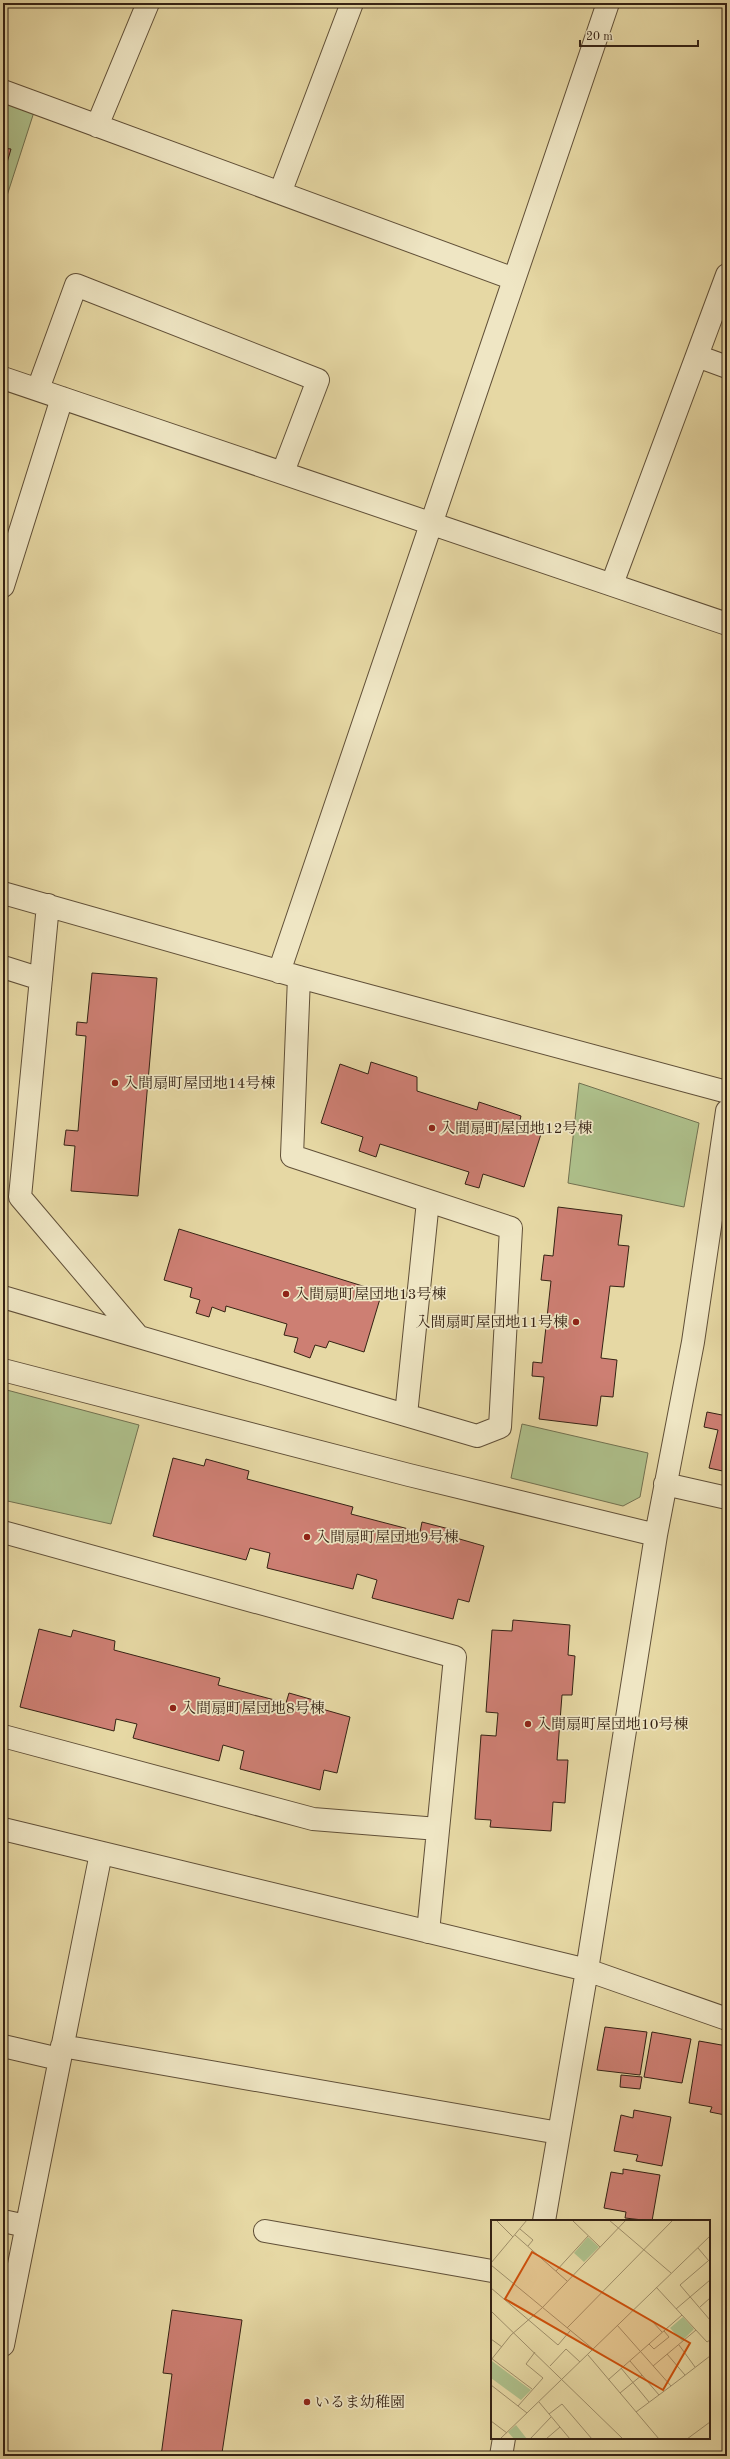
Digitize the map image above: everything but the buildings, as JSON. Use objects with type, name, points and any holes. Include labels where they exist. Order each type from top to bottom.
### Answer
[{"type":"street","points":[[98,126],[148,3]]},
{"type":"street","points":[[280,193],[352,3]]},
{"type":"street","points":[[3,1296],[477,1436],[500,1427],[511,1228],[292,1156],[289,975],[432,522],[608,3]]},
{"type":"street","points":[[3,91],[514,279]]},
{"type":"street","points":[[612,584],[727,275]]},
{"type":"street","points":[[38,389],[76,284],[318,380],[283,472]]},
{"type":"street","points":[[697,356],[727,368]]},
{"type":"street","points":[[3,378],[432,522],[727,624]]},
{"type":"street","points":[[3,586],[62,398]]},
{"type":"street","points":[[3,893],[289,975],[727,1092]]},
{"type":"street","points":[[48,906],[20,1196],[138,1336]]},
{"type":"street","points":[[3,967],[41,978]]},
{"type":"street","points":[[544,2220],[587,1970],[656,1535],[693,1342],[727,1112]]},
{"type":"street","points":[[406,1414],[428,1201]]},
{"type":"street","points":[[3,1370],[409,1475],[656,1535]]},
{"type":"street","points":[[665,1484],[727,1498]]},
{"type":"street","points":[[3,1532],[454,1658],[428,1932]]},
{"type":"street","points":[[3,1736],[312,1819],[438,1829]]},
{"type":"street","points":[[3,1829],[587,1970],[727,2019]]},
{"type":"street","points":[[3,2345],[101,1853]]},
{"type":"street","points":[[3,2046],[61,2053],[559,2133]]},
{"type":"street","points":[[3,2222],[26,2226]]},
{"type":"street","points":[[265,2231],[491,2271]]},
{"type":"street","points":[[501,2456],[504,2439]]},
{"type":"green space","points":[[3,100],[34,112],[3,208]]},
{"type":"green space","points":[[579,1083],[699,1123],[684,1207],[568,1183]]},
{"type":"green space","points":[[3,1389],[139,1425],[111,1524],[3,1500]]},
{"type":"green space","points":[[522,1424],[648,1453],[640,1497],[623,1506],[511,1478]]},
{"type":"place","name":"入間扇町屋団地14号棟","points":[[115,1083]]},
{"type":"place","name":"入間扇町屋団地12号棟","points":[[432,1128]]},
{"type":"place","name":"入間扇町屋団地13号棟","points":[[286,1294]]},
{"type":"place","name":"入間扇町屋団地11号棟","points":[[576,1322]]},
{"type":"place","name":"入間扇町屋団地9号棟","points":[[307,1537]]},
{"type":"place","name":"入間扇町屋団地8号棟","points":[[173,1708]]},
{"type":"place","name":"入間扇町屋団地10号棟","points":[[528,1724]]},
{"type":"place","name":"いるま幼稚園","points":[[307,2402]]}]
